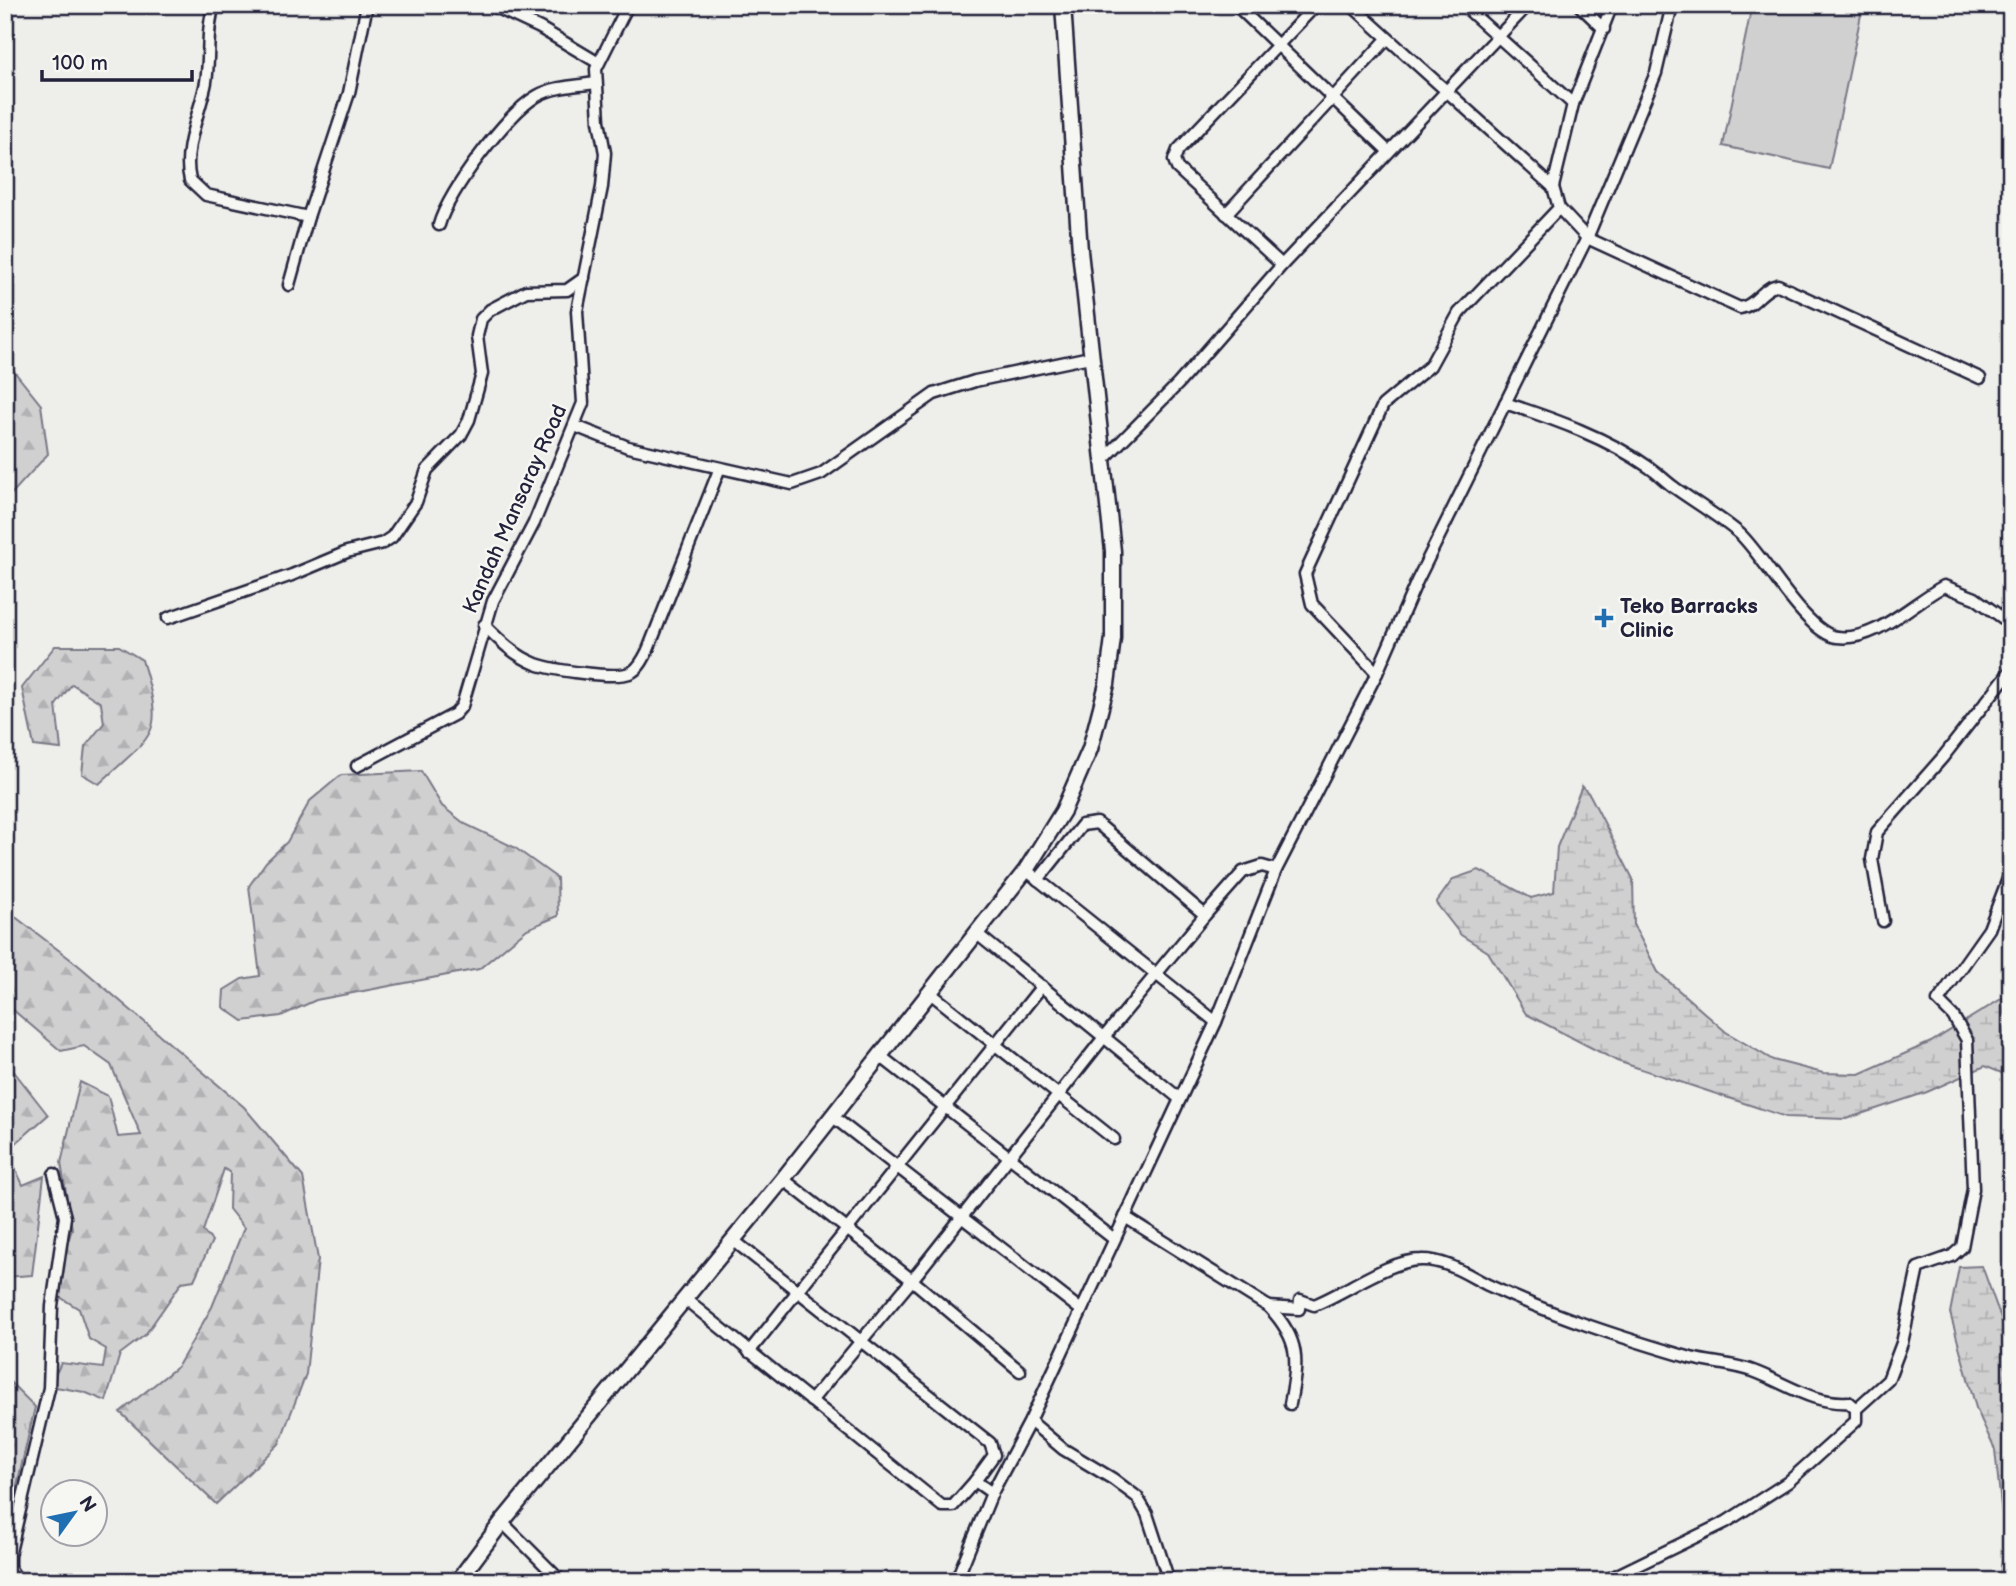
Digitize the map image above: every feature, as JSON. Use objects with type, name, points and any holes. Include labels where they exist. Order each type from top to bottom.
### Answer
[{"type":"main road","points":[[458,1581],[502,1522],[783,1179],[976,933],[1032,875],[1090,749],[1107,684],[1113,638],[1113,551],[1090,357],[1063,5]]},
{"type":"street","points":[[214,5],[210,18],[206,80],[190,152],[190,180],[206,195],[308,217]]},
{"type":"street","points":[[289,285],[308,217],[349,93],[367,5]]},
{"type":"street","points":[[491,5],[540,28],[597,62]]},
{"type":"street","name":"Kandah Mansaray Road","points":[[357,766],[455,714],[462,706],[493,601],[534,523],[558,457],[575,426],[583,403],[577,311],[602,187],[605,153],[596,83],[597,62],[609,47],[628,5]]},
{"type":"street","points":[[1236,5],[1388,151]]},
{"type":"street","points":[[1282,265],[1177,168],[1174,160],[1178,150],[1316,5]]},
{"type":"street","points":[[1351,5],[1445,93],[1553,187]]},
{"type":"street","points":[[1463,5],[1573,104]]},
{"type":"street","points":[[1104,459],[1178,384],[1282,265],[1528,5]]},
{"type":"street","points":[[1579,5],[1604,29]]},
{"type":"street","points":[[1612,5],[1573,104],[1553,187],[1559,208],[1587,238],[1740,308],[1749,307],[1770,286],[1778,285],[1980,378]]},
{"type":"street","points":[[956,1581],[992,1493],[1030,1421],[1216,1022],[1276,870],[1377,673],[1417,581],[1587,238],[1656,74],[1672,5]]},
{"type":"street","points":[[1226,214],[1387,39]]},
{"type":"street","points":[[439,225],[443,210],[463,179],[522,107],[539,95],[566,87],[596,83]]},
{"type":"street","points":[[1377,673],[1312,604],[1305,574],[1383,405],[1430,366],[1459,313],[1559,208]]},
{"type":"street","points":[[168,618],[292,575],[347,552],[383,543],[392,537],[416,502],[427,470],[461,435],[470,420],[482,374],[477,337],[481,319],[490,310],[526,291],[567,289],[584,278]]},
{"type":"street","points":[[575,426],[628,447],[719,470],[784,483],[803,483],[821,474],[934,394],[975,381],[1090,357]]},
{"type":"street","points":[[1505,403],[1556,420],[1650,468],[1740,534],[1785,593],[1818,627],[1835,637],[1857,636],[1880,629],[1916,602],[1944,586],[1975,598],[2011,624]]},
{"type":"street","points":[[484,625],[504,645],[536,664],[600,674],[623,675],[634,671],[648,650],[719,470]]},
{"type":"street","points":[[1883,921],[1872,859],[1877,832],[1942,757],[2011,670]]},
{"type":"street","points":[[1205,915],[1097,823],[1082,825],[1032,875],[1216,1022]]},
{"type":"street","points":[[810,1401],[961,1220],[1105,1036],[1205,915],[1243,872],[1262,866],[1276,870]]},
{"type":"street","points":[[1605,1581],[1726,1522],[1788,1482],[1856,1422],[1856,1409],[1888,1380],[1902,1343],[1918,1268],[1952,1256],[1962,1247],[1973,1189],[1967,1040],[1938,1001],[1989,929],[2011,871]]},
{"type":"street","points":[[976,933],[1180,1099]]},
{"type":"street","points":[[749,1352],[1042,986]]},
{"type":"street","points":[[929,992],[1114,1139]]},
{"type":"street","points":[[879,1055],[1114,1240]]},
{"type":"street","points":[[832,1116],[961,1220],[1081,1310]]},
{"type":"street","points":[[18,1581],[9,1567],[9,1556],[49,1388],[52,1306],[65,1217],[54,1174]]},
{"type":"street","points":[[783,1179],[912,1280],[1020,1371]]},
{"type":"street","points":[[1125,1217],[1269,1307],[1284,1323],[1298,1363],[1290,1404]]},
{"type":"street","points":[[685,1299],[942,1506],[953,1506],[975,1481],[994,1455],[990,1443],[733,1240]]},
{"type":"street","points":[[1269,1307],[1299,1309],[1300,1300],[1314,1305],[1398,1265],[1424,1259],[1444,1264],[1492,1287],[1605,1331],[1693,1358],[1751,1370],[1803,1395],[1830,1402],[1848,1402],[1856,1409]]},
{"type":"street","points":[[1030,1421],[1063,1449],[1137,1497],[1147,1514],[1169,1581]]},
{"type":"street","points":[[975,1481],[992,1493]]},
{"type":"street","points":[[502,1522],[561,1581]]},
{"type":"green space","points":[[1752,5],[1863,5],[1829,169],[1723,146]]},
{"type":"green space","points":[[5,360],[41,405],[48,454],[5,501]]},
{"type":"green space","points":[[55,646],[119,646],[142,660],[153,705],[150,732],[132,754],[99,784],[82,774],[85,747],[104,723],[101,703],[72,684],[56,705],[61,749],[34,746],[22,688]]},
{"type":"green space","points":[[421,771],[442,806],[465,824],[514,847],[557,878],[558,916],[527,929],[479,969],[316,1000],[281,1016],[243,1021],[223,1007],[224,990],[242,979],[260,976],[249,886],[266,862],[287,842],[310,801],[341,775]]},
{"type":"green space","points":[[1582,786],[1590,795],[1633,879],[1634,926],[1658,972],[1726,1032],[1773,1060],[1823,1073],[1859,1074],[1931,1042],[2011,993],[2011,1077],[1985,1066],[1927,1092],[1846,1119],[1786,1117],[1617,1061],[1526,1014],[1488,952],[1461,935],[1436,903],[1453,879],[1479,870],[1531,898],[1554,892],[1557,847]]},
{"type":"green space","points":[[5,909],[78,965],[244,1107],[303,1177],[318,1259],[306,1374],[279,1444],[216,1504],[120,1412],[178,1366],[212,1307],[244,1228],[229,1209],[230,1172],[224,1169],[203,1231],[212,1241],[194,1280],[182,1282],[145,1335],[120,1354],[106,1401],[84,1392],[50,1386],[61,1363],[103,1368],[106,1349],[89,1339],[79,1309],[52,1292],[72,1229],[61,1163],[80,1082],[108,1096],[118,1137],[141,1135],[111,1065],[84,1046],[61,1051],[5,1003]]},
{"type":"green space","points":[[5,1060],[48,1115],[7,1151],[23,1185],[44,1176],[32,1275],[5,1277]]},
{"type":"green space","points":[[1982,1266],[2011,1346],[2011,1581],[1999,1581],[2005,1543],[1995,1450],[1976,1408],[1950,1313],[1959,1267]]},
{"type":"green space","points":[[5,1377],[35,1407],[15,1494],[5,1521]]},
{"type":"place","name":"Teko Barracks Clinic","points":[[1604,618]]}]
